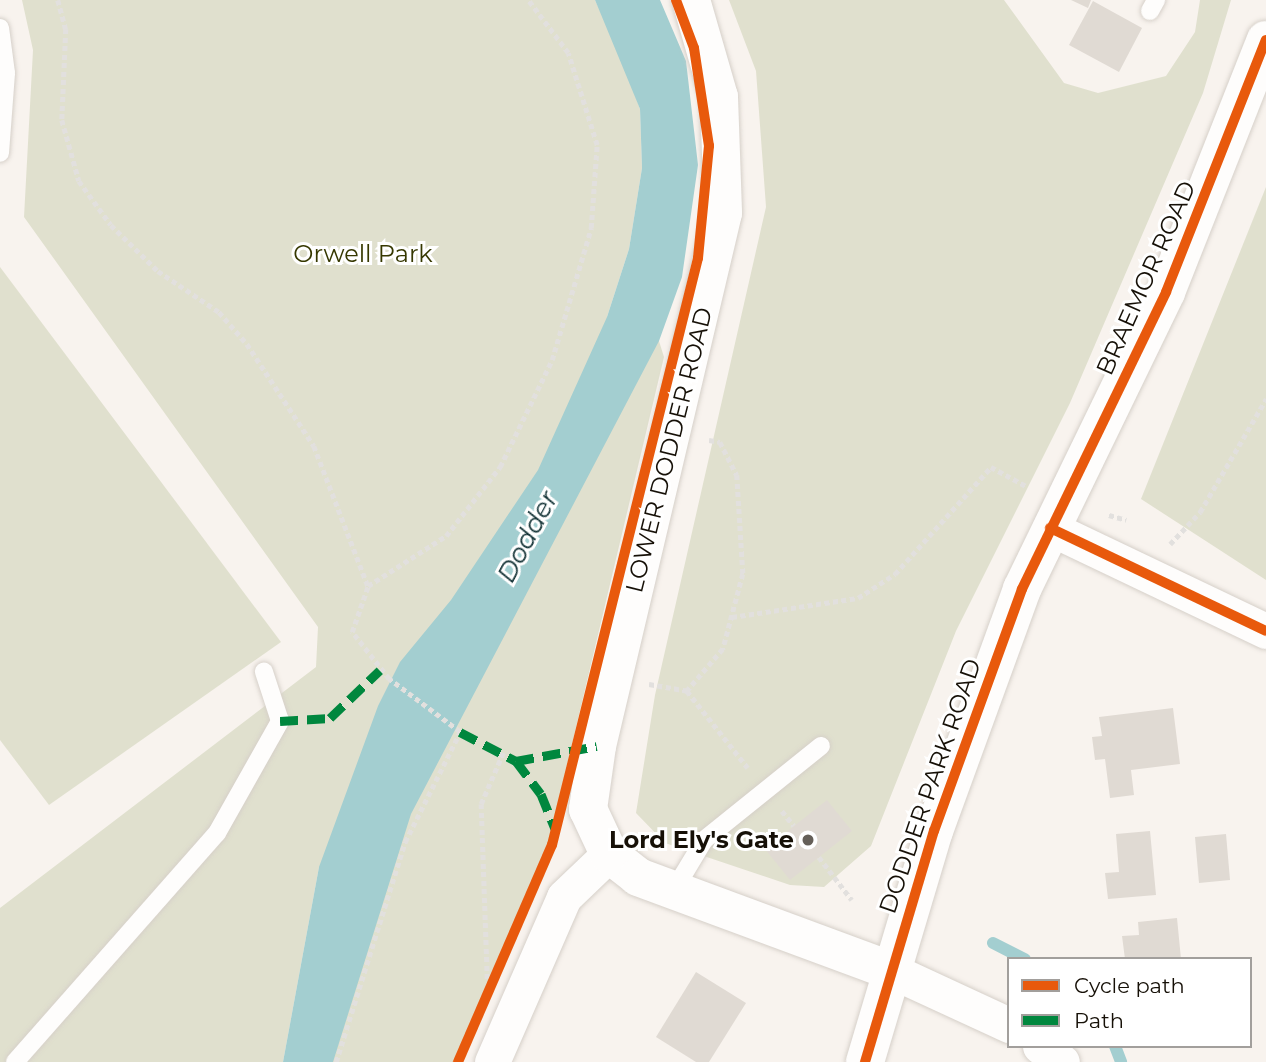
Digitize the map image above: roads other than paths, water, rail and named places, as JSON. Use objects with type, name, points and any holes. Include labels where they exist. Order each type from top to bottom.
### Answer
[{"type":"street","name":"LOWER DODDER ROAD","points":[[691,0],[719,97],[725,176],[673,435],[590,780],[588,809],[609,854],[638,877],[892,971]]},
{"type":"street","name":"BRAEMOR ROAD","points":[[1050,528],[1166,292],[1266,40]]},
{"type":"street","points":[[1050,528],[1266,631]]},
{"type":"street","name":"DODDER PARK ROAD","points":[[865,1062],[972,720],[1050,528]]},
{"type":"street","points":[[492,1062],[564,897],[609,854]]},
{"type":"street","points":[[892,971],[1007,1024]]},
{"type":"street","points":[[1043,1048],[1062,1062]]},
{"type":"lane","points":[[0,28],[6,73],[0,153]]},
{"type":"lane","points":[[15,1062],[217,833],[280,720],[264,672]]},
{"type":"lane","points":[[674,890],[705,840],[821,746]]},
{"type":"water","name":"Dodder","points":[[595,0],[660,0],[686,61],[698,165],[682,277],[659,341],[411,814],[333,1062],[283,1062],[319,867],[378,706],[400,662],[451,600],[538,470],[607,317],[629,249],[642,168],[640,109]]},
{"type":"waterway","points":[[993,943],[1021,957]]},
{"type":"waterway","points":[[1116,1048],[1121,1062]]},
{"type":"place","name":"Lord Ely's Gate","points":[[808,840]]},
{"type":"park label","name":"Orwell Park","points":[[363,254]]}]
